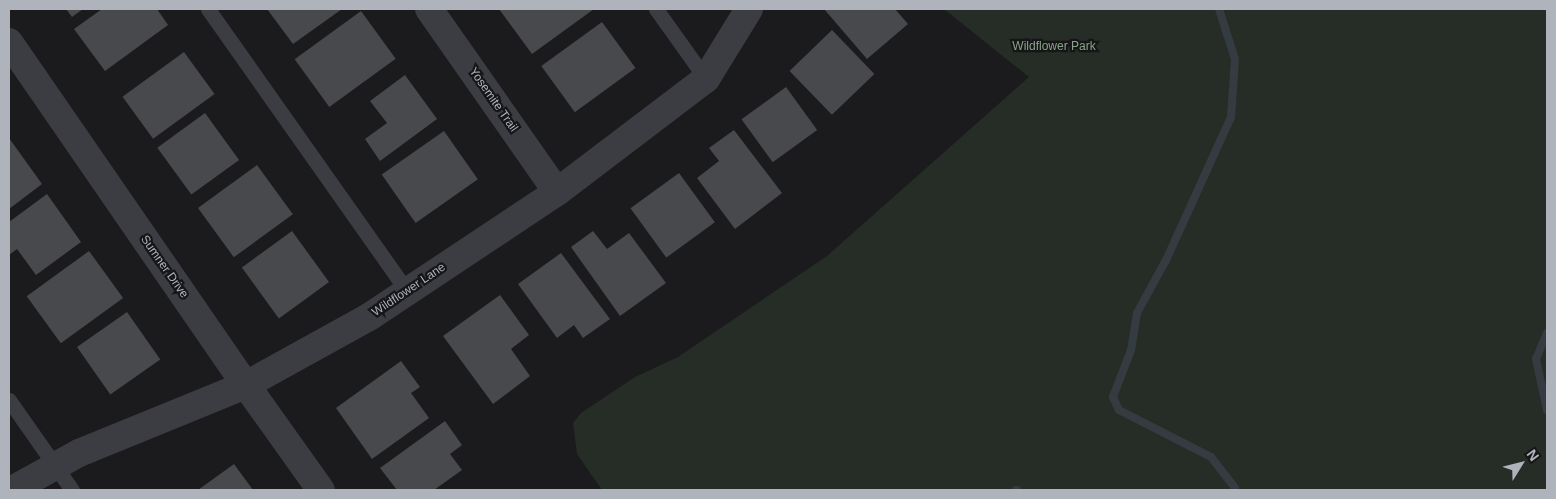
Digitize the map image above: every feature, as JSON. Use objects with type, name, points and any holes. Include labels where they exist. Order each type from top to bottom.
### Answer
[{"type":"street","name":"Yosemite Trail","points":[[429,9],[557,192]]},
{"type":"street","name":"Wildflower Lane","points":[[12,490],[54,465],[246,386],[369,317],[557,192],[706,78],[749,9]]},
{"type":"street","name":"Sumner Drive","points":[[9,42],[246,386],[321,490]]},
{"type":"lane","points":[[208,9],[407,291]]},
{"type":"lane","points":[[656,9],[706,78]]},
{"type":"lane","points":[[9,400],[72,490]]},
{"type":"green space","name":"Wildflower Park","points":[[944,9],[1547,9],[1547,490],[602,490],[577,454],[573,423],[581,413],[635,377],[678,357],[827,256],[1029,77]]},
{"type":"building","points":[[66,9],[83,9],[72,17]]},
{"type":"building","points":[[102,9],[157,9],[168,25],[105,71],[74,29]]},
{"type":"building","points":[[267,9],[342,9],[293,44]]},
{"type":"building","points":[[499,9],[594,9],[532,54]]},
{"type":"building","points":[[824,9],[895,9],[908,24],[867,59]]},
{"type":"building","points":[[361,11],[396,59],[329,107],[295,59]]},
{"type":"building","points":[[602,22],[636,68],[575,112],[541,66]]},
{"type":"building","points":[[832,30],[874,74],[832,115],[790,71]]},
{"type":"building","points":[[184,52],[215,94],[153,139],[123,97]]},
{"type":"building","points":[[405,75],[437,119],[380,161],[365,139],[387,123],[370,101]]},
{"type":"building","points":[[786,87],[817,130],[773,162],[742,119]]},
{"type":"building","points":[[205,113],[239,160],[191,195],[157,148]]},
{"type":"building","points":[[734,130],[782,193],[735,229],[697,178],[719,161],[709,148]]},
{"type":"building","points":[[444,131],[478,179],[416,223],[382,175]]},
{"type":"building","points":[[9,138],[42,184],[9,209]]},
{"type":"building","points":[[257,165],[293,214],[234,257],[198,208]]},
{"type":"building","points":[[679,173],[715,222],[666,258],[630,208]]},
{"type":"building","points":[[47,194],[81,242],[36,275],[17,249],[9,255],[9,222]]},
{"type":"building","points":[[292,231],[329,282],[279,318],[242,267]]},
{"type":"building","points":[[593,231],[607,249],[629,233],[666,283],[620,316],[571,247]]},
{"type":"building","points":[[89,251],[123,298],[61,343],[27,296]]},
{"type":"building","points":[[561,253],[610,319],[583,338],[574,325],[557,338],[518,284]]},
{"type":"building","points":[[500,295],[529,335],[511,349],[530,376],[493,404],[443,336]]},
{"type":"building","points":[[127,312],[160,360],[110,394],[77,347]]},
{"type":"building","points":[[401,361],[420,387],[411,393],[429,418],[372,459],[336,408]]},
{"type":"building","points":[[445,421],[462,445],[450,454],[462,470],[434,490],[397,490],[380,468]]},
{"type":"building","points":[[234,464],[253,490],[198,490]]},
{"type":"waterway","points":[[1219,9],[1235,59],[1231,117],[1166,260],[1137,313],[1131,350],[1113,397],[1119,410],[1211,457],[1235,488]]},
{"type":"waterway","points":[[1547,333],[1536,359],[1547,410]]}]
